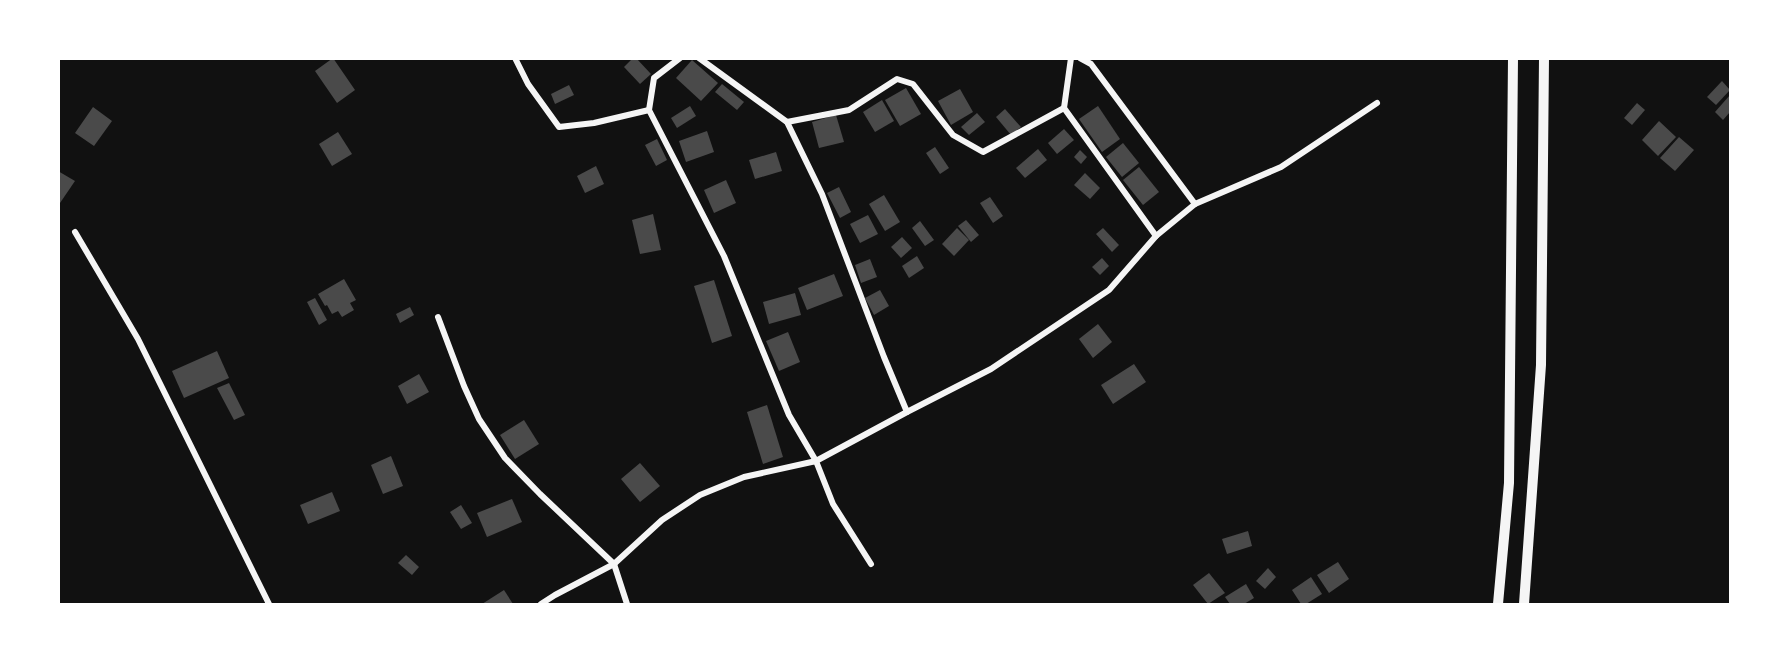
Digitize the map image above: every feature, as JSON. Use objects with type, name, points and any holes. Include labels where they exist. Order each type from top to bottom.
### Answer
[{"type":"highway","points":[[1498,604],[1509,483],[1513,58]]},
{"type":"highway","points":[[1524,604],[1541,365],[1544,58]]},
{"type":"street","points":[[515,58],[528,84],[559,127],[594,123],[649,110]]},
{"type":"street","points":[[680,58],[654,78],[649,110],[724,256],[789,415],[816,460],[833,504],[871,564]]},
{"type":"street","points":[[699,58],[786,122],[822,194],[907,412]]},
{"type":"street","points":[[1071,58],[1064,108],[1156,236]]},
{"type":"street","points":[[1080,58],[1091,64],[1195,204]]},
{"type":"street","points":[[786,122],[849,110],[897,79],[913,84],[953,135],[983,152],[1064,108]]},
{"type":"street","points":[[542,604],[614,564],[662,520],[700,495],[744,477],[816,460],[991,369],[1108,290],[1156,236],[1195,204],[1281,167],[1377,103]]},
{"type":"street","points":[[75,232],[138,339],[269,604]]},
{"type":"street","points":[[438,317],[479,419],[505,458],[614,564],[627,604]]},
{"type":"building","points":[[333,58],[355,90],[337,103],[315,71]]},
{"type":"building","points":[[636,58],[651,74],[640,84],[624,67]]},
{"type":"building","points":[[692,60],[718,83],[701,101],[676,78]]},
{"type":"building","points":[[1722,81],[1730,90],[1716,105],[1707,97]]},
{"type":"building","points":[[722,84],[744,102],[737,110],[715,92]]},
{"type":"building","points":[[569,85],[574,95],[555,104],[551,94]]},
{"type":"building","points":[[906,88],[921,114],[900,126],[885,100]]},
{"type":"building","points":[[960,89],[973,112],[951,125],[938,101]]},
{"type":"building","points":[[1730,95],[1730,112],[1723,120],[1715,112]]},
{"type":"building","points":[[882,100],[894,121],[875,132],[863,112]]},
{"type":"building","points":[[1637,103],[1645,110],[1632,125],[1624,118]]},
{"type":"building","points":[[690,106],[696,116],[677,128],[671,118]]},
{"type":"building","points":[[1098,106],[1120,139],[1102,152],[1079,119]]},
{"type":"building","points":[[93,107],[112,121],[94,146],[75,133]]},
{"type":"building","points":[[1005,109],[1021,127],[1011,135],[996,117]]},
{"type":"building","points":[[977,113],[985,122],[969,135],[961,127]]},
{"type":"building","points":[[836,115],[844,142],[819,148],[812,122]]},
{"type":"building","points":[[1659,121],[1676,137],[1658,156],[1642,140]]},
{"type":"building","points":[[1064,129],[1074,140],[1057,154],[1048,143]]},
{"type":"building","points":[[707,131],[714,152],[686,162],[679,141]]},
{"type":"building","points":[[338,132],[352,154],[332,166],[319,144]]},
{"type":"building","points":[[1679,137],[1694,150],[1675,171],[1660,158]]},
{"type":"building","points":[[657,139],[667,160],[656,166],[645,145]]},
{"type":"building","points":[[1123,143],[1139,163],[1122,177],[1106,157]]},
{"type":"building","points":[[935,147],[949,168],[940,174],[926,153]]},
{"type":"building","points":[[1038,149],[1047,160],[1025,178],[1016,168]]},
{"type":"building","points":[[1080,150],[1087,157],[1081,164],[1074,157]]},
{"type":"building","points":[[776,152],[782,171],[755,179],[749,160]]},
{"type":"building","points":[[596,166],[604,184],[585,193],[577,176]]},
{"type":"building","points":[[1139,167],[1159,192],[1143,205],[1123,180]]},
{"type":"building","points":[[58,171],[75,181],[60,203],[58,202]]},
{"type":"building","points":[[1085,173],[1100,188],[1090,199],[1074,185]]},
{"type":"building","points":[[726,180],[736,203],[714,213],[704,190]]},
{"type":"building","points":[[839,187],[851,212],[840,218],[827,193]]},
{"type":"building","points":[[884,195],[900,222],[885,231],[869,204]]},
{"type":"building","points":[[990,197],[1003,216],[993,223],[980,203]]},
{"type":"building","points":[[653,214],[661,250],[640,254],[632,220]]},
{"type":"building","points":[[868,215],[878,234],[860,243],[850,224]]},
{"type":"building","points":[[966,220],[979,235],[971,242],[958,226]]},
{"type":"building","points":[[920,221],[934,240],[925,246],[912,228]]},
{"type":"building","points":[[957,228],[969,240],[954,256],[942,244]]},
{"type":"building","points":[[1103,228],[1119,245],[1112,252],[1096,234]]},
{"type":"building","points":[[902,237],[912,248],[901,258],[891,247]]},
{"type":"building","points":[[917,256],[924,268],[909,278],[902,266]]},
{"type":"building","points":[[1102,258],[1109,266],[1100,275],[1092,267]]},
{"type":"building","points":[[870,259],[877,277],[861,283],[855,265]]},
{"type":"building","points":[[834,274],[843,296],[807,310],[798,288]]},
{"type":"building","points":[[344,279],[356,300],[350,303],[354,310],[342,317],[338,311],[332,314],[318,294]]},
{"type":"building","points":[[714,280],[732,336],[712,343],[694,286]]},
{"type":"building","points":[[880,290],[889,306],[874,315],[865,298]]},
{"type":"building","points":[[795,293],[801,315],[769,324],[763,302]]},
{"type":"building","points":[[315,298],[327,320],[319,325],[307,302]]},
{"type":"building","points":[[410,307],[414,315],[400,323],[396,314]]},
{"type":"building","points":[[1098,324],[1112,342],[1093,358],[1079,339]]},
{"type":"building","points":[[788,332],[800,362],[779,371],[766,341]]},
{"type":"building","points":[[217,351],[229,378],[184,398],[172,371]]},
{"type":"building","points":[[1134,364],[1146,382],[1113,404],[1101,385]]},
{"type":"building","points":[[419,374],[429,392],[407,404],[398,386]]},
{"type":"building","points":[[229,383],[245,415],[234,420],[217,388]]},
{"type":"building","points":[[767,405],[783,457],[763,464],[747,412]]},
{"type":"building","points":[[524,420],[539,444],[515,459],[500,435]]},
{"type":"building","points":[[391,456],[403,486],[383,494],[371,465]]},
{"type":"building","points":[[640,463],[660,486],[640,502],[621,479]]},
{"type":"building","points":[[332,492],[340,511],[308,524],[300,505]]},
{"type":"building","points":[[512,499],[522,522],[487,537],[477,513]]},
{"type":"building","points":[[461,505],[472,523],[461,529],[450,512]]},
{"type":"building","points":[[1248,531],[1252,546],[1227,554],[1222,539]]},
{"type":"building","points":[[406,555],[419,567],[412,575],[398,563]]},
{"type":"building","points":[[1338,562],[1349,579],[1329,593],[1317,575]]},
{"type":"building","points":[[1268,568],[1276,577],[1265,589],[1256,581]]},
{"type":"building","points":[[1209,573],[1225,593],[1208,604],[1193,585]]},
{"type":"building","points":[[1311,577],[1322,594],[1306,604],[1301,604],[1292,590]]},
{"type":"building","points":[[1246,584],[1254,598],[1244,604],[1230,604],[1225,597]]},
{"type":"building","points":[[504,590],[513,604],[482,604]]}]
